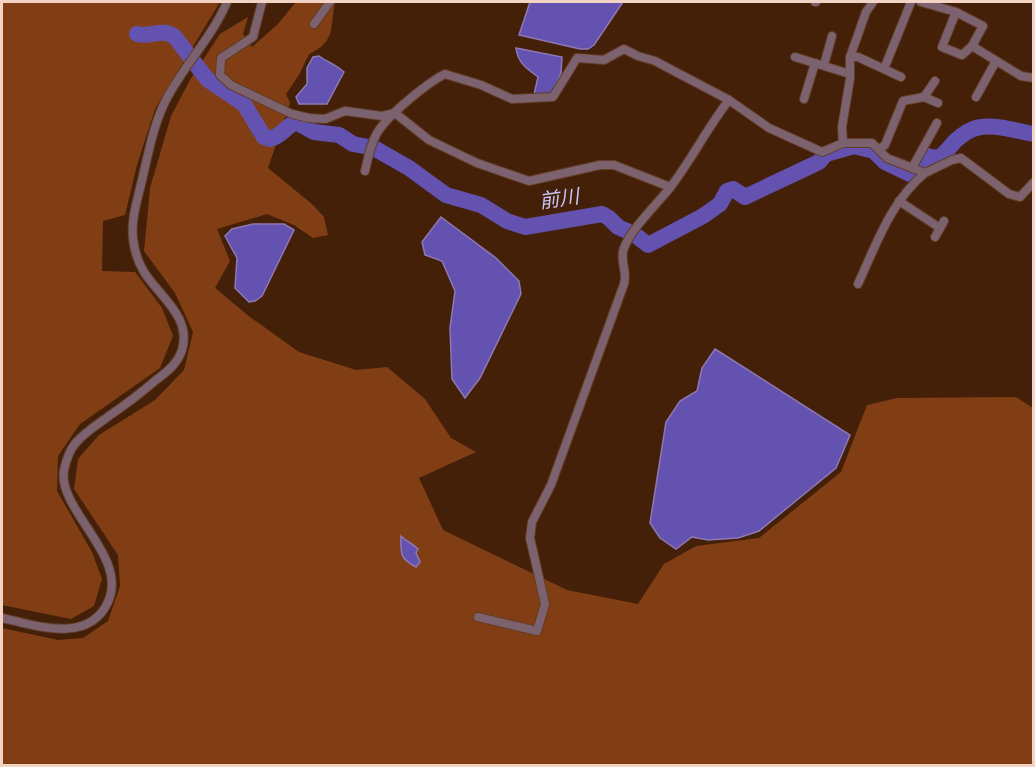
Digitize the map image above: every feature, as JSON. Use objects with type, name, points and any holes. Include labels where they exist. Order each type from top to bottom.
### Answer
[{"type":"street","points":[[2,618],[59,630],[75,628],[93,620],[107,603],[113,585],[108,562],[65,488],[64,472],[74,445],[87,432],[172,368],[182,350],[183,330],[176,312],[145,273],[138,260],[132,238],[133,223],[151,141],[166,100],[220,17],[226,2]]},
{"type":"street","points":[[262,2],[253,37],[221,58],[220,75],[231,85],[292,114],[309,118],[326,120],[345,111],[382,116],[395,113]]},
{"type":"street","points":[[314,24],[330,2]]},
{"type":"street","points":[[843,144],[842,128],[850,74],[850,57],[866,12],[873,2]]},
{"type":"street","points":[[884,69],[911,2]]},
{"type":"street","points":[[921,2],[956,12],[983,27],[972,46],[962,55],[942,47],[956,12]]},
{"type":"street","points":[[804,99],[832,36]]},
{"type":"street","points":[[972,46],[1022,76],[1034,78]]},
{"type":"street","points":[[365,171],[375,136],[382,124],[432,81],[445,74],[512,99],[530,100],[553,97],[577,58],[604,60],[624,49],[655,61],[729,100],[769,128],[822,152],[843,144],[872,143],[887,158],[924,172]]},
{"type":"street","points":[[795,57],[850,74]]},
{"type":"street","points":[[850,57],[858,57],[901,77]]},
{"type":"street","points":[[976,96],[996,61]]},
{"type":"street","points":[[924,97],[935,81]]},
{"type":"street","points":[[879,149],[885,145],[903,101],[924,97],[938,103]]},
{"type":"street","points":[[477,617],[537,631],[545,604],[530,538],[532,522],[551,485],[626,279],[622,260],[623,248],[670,187],[729,100]]},
{"type":"street","points":[[395,113],[429,140],[477,163],[529,181],[600,165],[614,165],[670,187]]},
{"type":"street","points":[[912,168],[937,123]]},
{"type":"street","points":[[858,284],[882,231],[899,201],[908,186],[924,172],[952,160],[961,159],[1009,194],[1020,197],[1034,182]]},
{"type":"street","points":[[899,201],[942,224],[935,237]]},
{"type":"shaded area","points":[[2,2],[220,2],[155,109],[137,165],[125,215],[103,221],[102,271],[135,272],[162,308],[173,336],[160,368],[80,424],[58,456],[57,491],[92,552],[102,579],[94,606],[71,619],[2,605]]},
{"type":"shaded area","points":[[296,2],[335,2],[332,26],[328,39],[309,54],[286,94],[290,103],[268,168],[312,204],[324,217],[328,235],[313,238],[294,225],[267,214],[217,229],[230,261],[215,288],[250,317],[299,352],[356,370],[387,367],[425,399],[451,438],[476,452],[419,478],[443,530],[567,590],[638,604],[664,564],[696,546],[759,538],[841,472],[867,405],[897,398],[1016,397],[1033,408],[1033,765],[2,766],[2,628],[58,640],[83,638],[108,621],[120,586],[118,555],[74,489],[78,459],[99,435],[155,400],[184,370],[193,332],[175,293],[144,251],[150,188],[171,116],[191,78],[220,34],[248,17],[243,34],[252,47],[278,24]]},
{"type":"shaded area","points":[[530,2],[623,2],[594,45],[588,49],[580,49],[519,35]]},
{"type":"shaded area","points":[[516,48],[562,57],[561,73],[551,97],[533,99],[538,77],[526,68]]},
{"type":"shaded area","points":[[319,56],[344,72],[327,104],[299,104],[296,97],[307,84],[307,68],[313,57]]},
{"type":"shaded area","points":[[441,217],[496,258],[519,281],[521,294],[480,378],[465,398],[452,379],[450,328],[455,291],[442,261],[425,255],[422,242]]},
{"type":"shaded area","points":[[253,224],[284,224],[294,230],[262,296],[249,302],[235,288],[237,258],[225,236],[232,229]]},
{"type":"shaded area","points":[[715,349],[850,435],[836,468],[759,531],[738,538],[708,540],[692,537],[676,549],[660,538],[650,523],[666,422],[680,401],[697,391],[702,368]]},
{"type":"shaded area","points":[[401,536],[418,549],[416,553],[420,562],[416,567],[406,561],[402,555]]},
{"type":"waterway","name":"前川","points":[[137,34],[166,33],[175,37],[207,79],[244,104],[264,137],[274,138],[296,122],[314,132],[339,135],[353,144],[374,148],[409,168],[446,195],[481,205],[507,221],[525,227],[602,214],[618,227],[634,234],[648,245],[703,216],[720,204],[727,191],[733,189],[745,197],[819,162],[826,154],[854,146],[874,151],[885,162],[910,174],[920,167],[921,162],[927,156],[935,158],[940,156],[957,139],[973,129],[987,126],[1034,134]]}]
